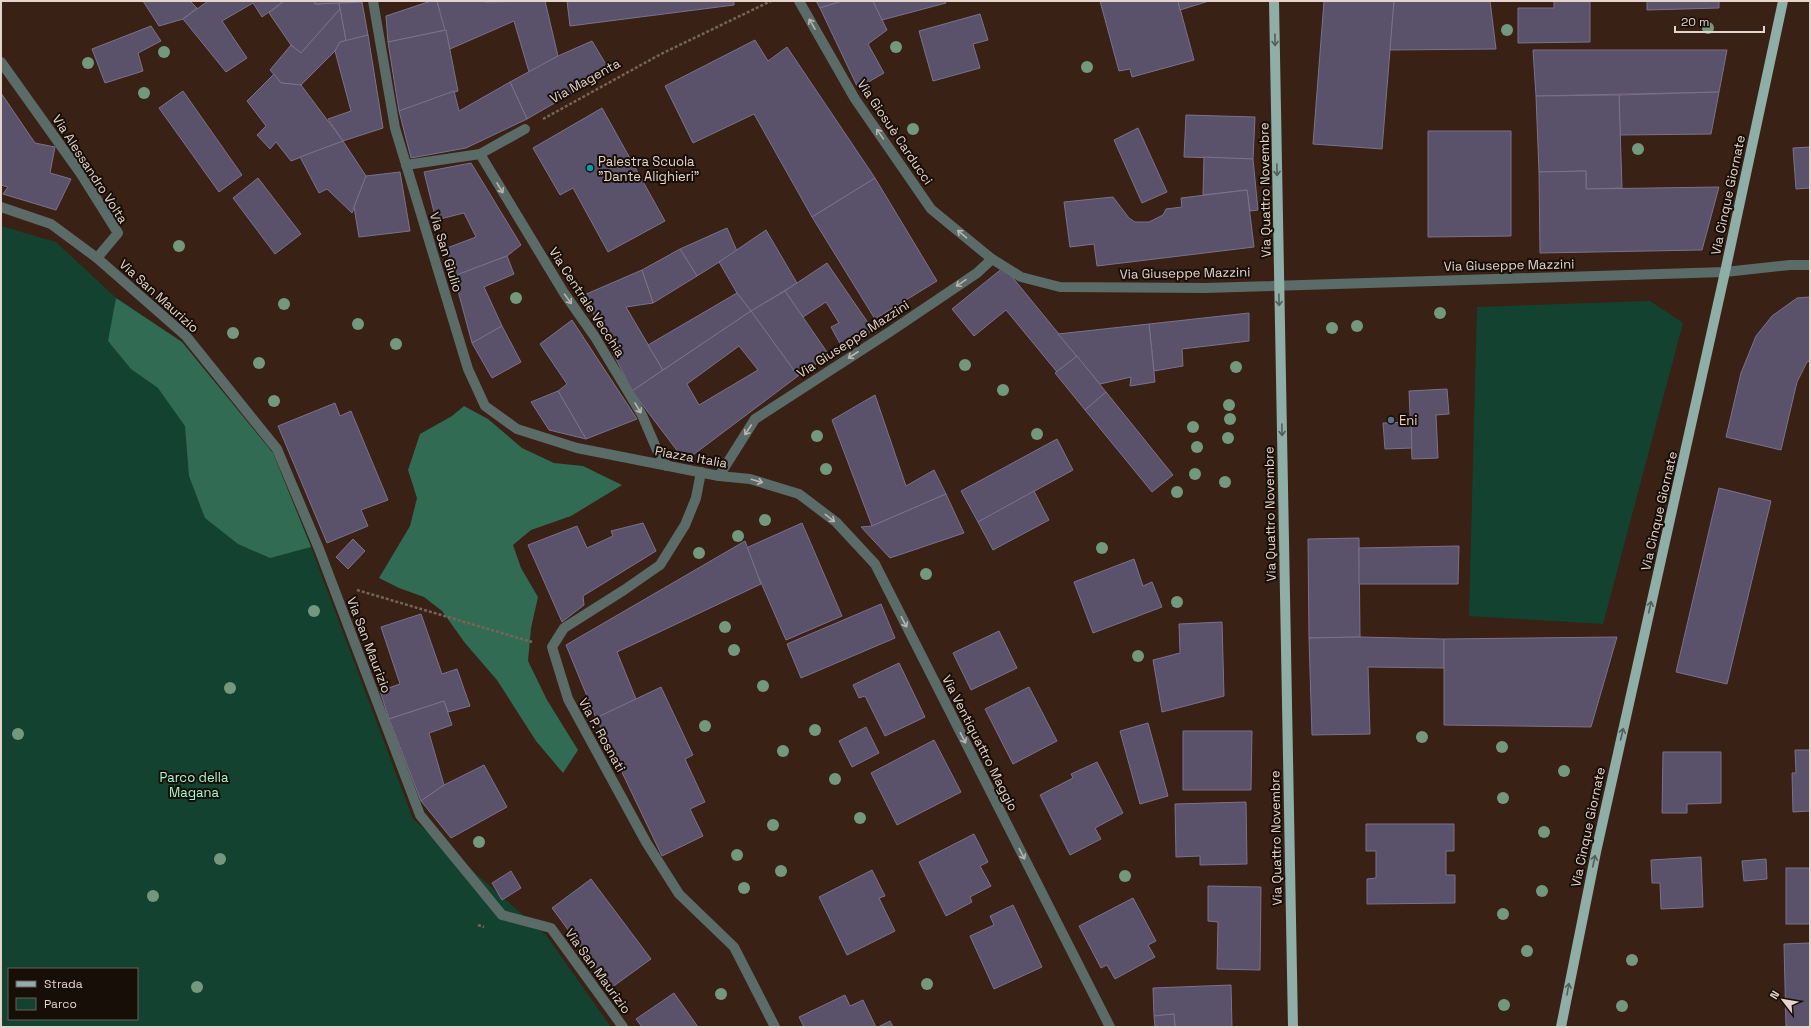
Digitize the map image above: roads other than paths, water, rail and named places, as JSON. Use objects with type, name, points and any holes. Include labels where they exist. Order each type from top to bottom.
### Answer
[{"type":"main road","name":"Via Quattro Novembre","points":[[1274,1],[1293,1027]]},
{"type":"main road","name":"Via Cinque Giornate","points":[[1561,1027],[1596,852],[1725,272],[1783,1]]},
{"type":"street","name":"Via San Giulio","points":[[373,1],[395,128],[468,369],[485,406],[517,429],[578,448]]},
{"type":"street","name":"Via Giosuè Carducci","points":[[799,1],[855,98],[931,209],[992,259]]},
{"type":"street","name":"Via Alessandro Volta","points":[[1,62],[81,174],[118,233],[97,258]]},
{"type":"street","points":[[406,165],[480,154],[525,129]]},
{"type":"street","name":"Via Centrale Vecchia","points":[[480,154],[564,293],[595,337],[642,415],[657,450],[667,466]]},
{"type":"street","points":[[1,207],[51,224],[97,258]]},
{"type":"street","name":"Via San Maurizio","points":[[97,258],[186,336],[277,449],[331,582],[420,815],[502,915],[551,928],[622,1027]]},
{"type":"street","name":"Via Giuseppe Mazzini","points":[[719,476],[756,419],[977,273],[992,259],[1021,278],[1060,287],[1205,288],[1279,284],[1725,272],[1790,265],[1810,265]]},
{"type":"street","name":"Piazza Italia","points":[[578,448],[719,476],[750,479],[799,494]]},
{"type":"street","name":"Via P. Rosnati","points":[[701,472],[696,498],[685,525],[660,565],[564,628],[552,647],[568,699],[646,842],[679,894],[734,947],[775,1027]]},
{"type":"street","name":"Via Ventiquattro Maggio","points":[[799,494],[836,522],[875,564],[1110,1027]]},
{"type":"place","name":"Palestra Scuola \"Dante Alighieri\"","points":[[590,168]]},
{"type":"place","name":"Eni","points":[[1391,420]]},
{"type":"park label","name":"Parco della Magana","points":[[194,784]]}]
